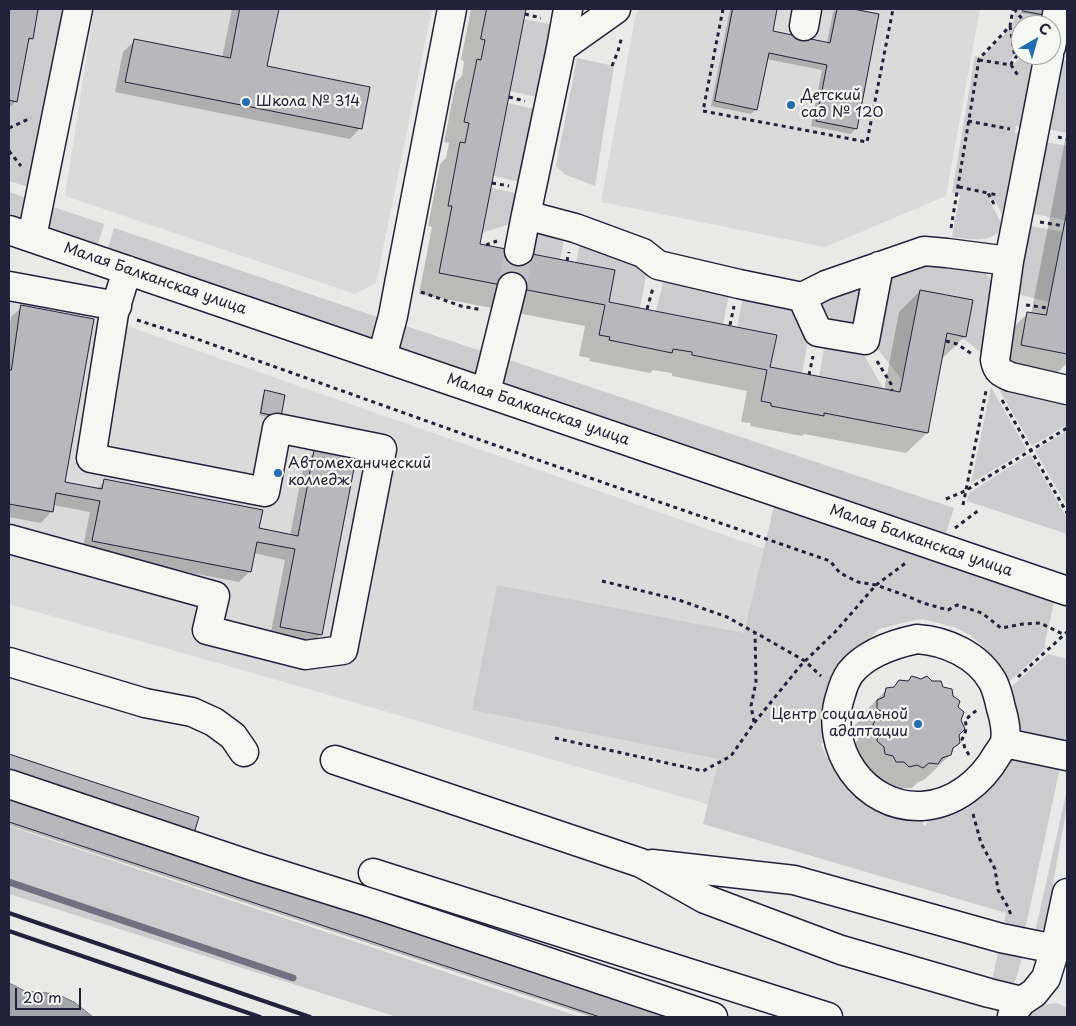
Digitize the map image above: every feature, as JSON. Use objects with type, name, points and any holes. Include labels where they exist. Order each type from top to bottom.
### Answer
[{"type":"street","points":[[20,234],[78,9]]},
{"type":"street","points":[[382,357],[400,284],[452,9]]},
{"type":"street","points":[[519,251],[568,9]]},
{"type":"street","points":[[561,48],[616,9]]},
{"type":"street","points":[[1047,65],[1009,261],[993,374],[1002,373],[1011,377],[1067,390]]},
{"type":"street","points":[[526,216],[575,228],[643,253],[658,265],[802,297],[826,285],[924,252],[1009,261]]},
{"type":"street","name":"Малая Балканская улица","points":[[20,234],[1067,591]]},
{"type":"street","points":[[802,297],[818,332],[865,340],[880,266]]},
{"type":"street","points":[[9,539],[215,596],[207,630],[305,655],[343,650],[382,449],[277,428],[264,492],[91,458],[115,309],[127,270]]},
{"type":"street","points":[[9,286],[115,309]]},
{"type":"street","points":[[486,392],[512,287]]},
{"type":"street","points":[[928,640],[960,651],[984,670],[998,695],[1005,730],[1004,743],[993,762],[968,790],[948,800],[924,806],[913,806],[900,804],[875,793],[862,783],[851,769],[839,744],[836,712],[838,700],[851,672],[862,662],[884,648],[906,641],[928,640]]},
{"type":"street","points":[[9,662],[145,702],[192,712],[214,722],[233,736],[244,752]]},
{"type":"street","points":[[1004,743],[1067,756]]},
{"type":"street","points":[[336,760],[640,863],[705,899],[841,950],[989,993],[1017,1009],[1046,978],[1056,949],[1067,894]]},
{"type":"street","points":[[9,784],[713,1017]]},
{"type":"street","points":[[640,863],[794,880],[1011,940],[1056,949]]},
{"type":"street","points":[[373,873],[828,1017]]},
{"type":"path","points":[[723,9],[703,111],[867,142],[893,9]]},
{"type":"path","points":[[1011,32],[1010,26],[1014,9]]},
{"type":"path","points":[[947,253],[979,59],[1010,26]]},
{"type":"path","points":[[958,187],[988,193]]},
{"type":"path","points":[[420,292],[461,306],[484,311]]},
{"type":"path","points":[[115,309],[454,431],[830,561],[840,573],[858,582],[876,585],[937,608],[948,610],[957,605],[982,613],[1001,628],[1040,622],[1066,634],[998,695]]},
{"type":"path","points":[[865,340],[891,384],[892,391]]},
{"type":"path","points":[[993,374],[1030,450],[1067,513]]},
{"type":"path","points":[[963,505],[986,386],[993,374]]},
{"type":"path","points":[[946,499],[966,491],[1067,428]]},
{"type":"path","points":[[554,738],[703,771],[731,756],[754,722],[805,661],[835,632],[876,585],[916,554],[979,510]]},
{"type":"path","points":[[602,581],[679,600],[727,618],[805,661],[824,679]]},
{"type":"path","points":[[754,722],[750,706],[756,682],[755,632]]},
{"type":"path","points":[[962,739],[967,725],[965,720]]},
{"type":"path","points":[[968,790],[981,842],[995,869],[998,890],[1008,908],[1013,924],[1011,940]]},
{"type":"shaded area","points":[[38,9],[66,9],[32,188],[9,181],[9,100],[17,102],[29,38],[33,38]]},
{"type":"shaded area","name":"Школа № 314","points":[[94,9],[432,9],[376,283],[355,294],[65,196]]},
{"type":"shaded area","name":"Детский сад № 120","points":[[642,9],[980,9],[946,196],[825,247],[601,202],[636,13]]},
{"type":"shaded area","points":[[1016,9],[1023,9],[1023,11],[1044,15],[1015,15]]},
{"type":"shaded area","points":[[524,19],[554,25],[541,98],[510,91]]},
{"type":"shaded area","points":[[1011,27],[1011,59],[1009,61],[1011,65],[1035,65],[1021,128],[1016,125],[1015,133],[1022,133],[1005,221],[995,200],[989,199],[1003,227],[992,236],[986,238],[966,239],[952,237],[960,195],[952,193],[975,56],[983,57]]},
{"type":"shaded area","points":[[577,58],[614,66],[595,186],[564,174],[556,166]]},
{"type":"shaded area","points":[[1061,60],[1067,61],[1067,133],[1048,129]]},
{"type":"shaded area","points":[[508,103],[538,110],[524,183],[494,176]]},
{"type":"shaded area","points":[[1046,142],[1067,146],[1066,220],[1033,214]]},
{"type":"shaded area","points":[[491,188],[521,194],[516,222],[482,233]]},
{"type":"shaded area","points":[[9,192],[29,199],[25,219],[9,213]]},
{"type":"shaded area","points":[[50,206],[104,224],[98,244],[46,226]]},
{"type":"shaded area","points":[[1030,226],[1063,232],[1049,302],[1017,294]]},
{"type":"shaded area","points":[[114,228],[381,318],[376,339],[108,248]]},
{"type":"shaded area","points":[[531,232],[564,240],[560,260],[526,253]]},
{"type":"shaded area","points":[[580,243],[633,257],[647,270],[640,308],[609,302],[615,270],[576,263]]},
{"type":"shaded area","points":[[923,264],[970,268],[983,272],[990,279],[993,284],[987,357],[958,335],[966,337],[973,300],[920,290],[902,380],[876,347],[889,281],[900,272]]},
{"type":"shaded area","points":[[664,278],[729,294],[723,324],[656,311]]},
{"type":"shaded area","points":[[848,288],[859,290],[864,296],[855,326],[823,321],[818,308],[824,298]]},
{"type":"shaded area","points":[[743,297],[785,307],[796,315],[808,340],[802,374],[770,367],[777,335],[737,327]]},
{"type":"shaded area","name":"Автомеханический колледж","points":[[9,302],[94,319],[96,315],[833,573],[786,827],[9,604]]},
{"type":"shaded area","points":[[400,324],[484,352],[478,374],[395,345]]},
{"type":"shaded area","points":[[825,343],[861,350],[884,390],[819,377]]},
{"type":"shaded area","points":[[506,359],[954,508],[946,533],[500,381]]},
{"type":"shaded area","points":[[991,387],[1027,450],[971,483]]},
{"type":"shaded area","points":[[998,388],[1067,402],[1067,425],[1032,446]]},
{"type":"shaded area","points":[[1067,431],[1067,506],[1035,451]]},
{"type":"shaded area","points":[[1030,454],[1067,518],[1067,534],[967,501],[969,493]]},
{"type":"shaded area","points":[[774,506],[1054,602],[1045,649],[1002,688],[991,657],[984,647],[970,635],[954,627],[922,619],[879,629],[863,649],[828,739],[821,744],[827,758],[835,758],[923,813],[923,825],[926,826],[929,812],[1006,760],[1015,757],[1061,763],[1025,930],[1003,928],[1006,913],[703,824],[719,759],[472,710],[497,585],[744,633]]},
{"type":"shaded area","points":[[1048,654],[1067,659],[1067,730],[1064,746],[1020,734],[1014,726],[1004,693]]},
{"type":"shaded area","points":[[1067,790],[1067,807],[1045,928],[1035,932]]},
{"type":"shaded area","points":[[9,826],[580,1017],[397,1017],[9,894]]},
{"type":"shaded area","points":[[999,948],[1023,952],[1017,976],[1010,989],[991,986]]},
{"type":"shaded area","points":[[9,983],[25,991],[57,994],[74,1002],[93,1017],[9,1017]]},
{"type":"shaded area","points":[[1057,1003],[1067,1008],[1067,1017],[1028,1017],[1037,1008]]},
{"type":"building","points":[[9,9],[38,9],[33,39],[29,38],[17,102],[9,100]]},
{"type":"building","points":[[240,9],[279,9],[267,66],[370,87],[362,129],[125,82],[134,39],[230,58]]},
{"type":"building","points":[[487,9],[526,9],[480,244],[615,270],[609,302],[777,335],[770,367],[900,392],[920,290],[973,300],[966,337],[947,333],[928,433],[824,413],[824,416],[771,406],[771,403],[761,401],[767,370],[692,355],[692,352],[673,349],[672,353],[609,340],[610,337],[599,335],[605,305],[439,273],[452,206],[448,206],[460,142],[465,143],[469,123],[464,122],[477,59],[481,60],[485,40],[481,39]]},
{"type":"building","points":[[733,9],[777,9],[773,31],[830,43],[837,9],[853,9],[879,14],[857,129],[816,121],[827,65],[769,53],[757,110],[715,101]]},
{"type":"building","points":[[1023,9],[1045,9],[1044,15],[1023,11]]},
{"type":"building","points":[[1067,211],[1067,354],[1021,345],[1027,312],[1046,315]]},
{"type":"building","points":[[21,305],[94,319],[65,482],[102,489],[104,479],[263,510],[259,528],[298,536],[314,450],[356,458],[322,635],[280,627],[295,549],[257,542],[251,572],[92,541],[100,501],[56,493],[53,512],[9,504],[9,370],[11,370]]},
{"type":"building","points":[[265,390],[285,395],[281,417],[261,413]]},
{"type":"building","name":"Центр социальной адаптации","points":[[912,676],[921,679],[927,676],[932,681],[941,681],[943,687],[952,689],[953,696],[960,701],[958,707],[964,712],[961,720],[965,729],[959,735],[960,743],[953,748],[951,755],[942,758],[938,764],[929,763],[923,768],[917,765],[909,767],[904,762],[896,762],[893,756],[885,754],[884,747],[877,741],[878,734],[872,727],[875,720],[881,720],[883,712],[877,709],[877,700],[884,697],[886,688],[894,687],[899,680],[908,681]]},
{"type":"building","points":[[9,754],[199,817],[193,837],[9,776]]},
{"type":"building","points":[[9,792],[668,1017],[600,1017],[9,822]]},
{"type":"waterway","points":[[9,882],[293,978]]},
{"type":"tunnel","points":[[512,287],[519,251]]},
{"type":"railway","points":[[9,913],[310,1017]]},
{"type":"railway","points":[[9,931],[260,1017]]},
{"type":"place","name":"Школа № 314","points":[[246,102]]},
{"type":"place","name":"Детский сад № 120","points":[[791,105]]},
{"type":"place","name":"Автомеханический колледж","points":[[278,473]]},
{"type":"place","name":"Центр социальной адаптации","points":[[918,724]]}]
